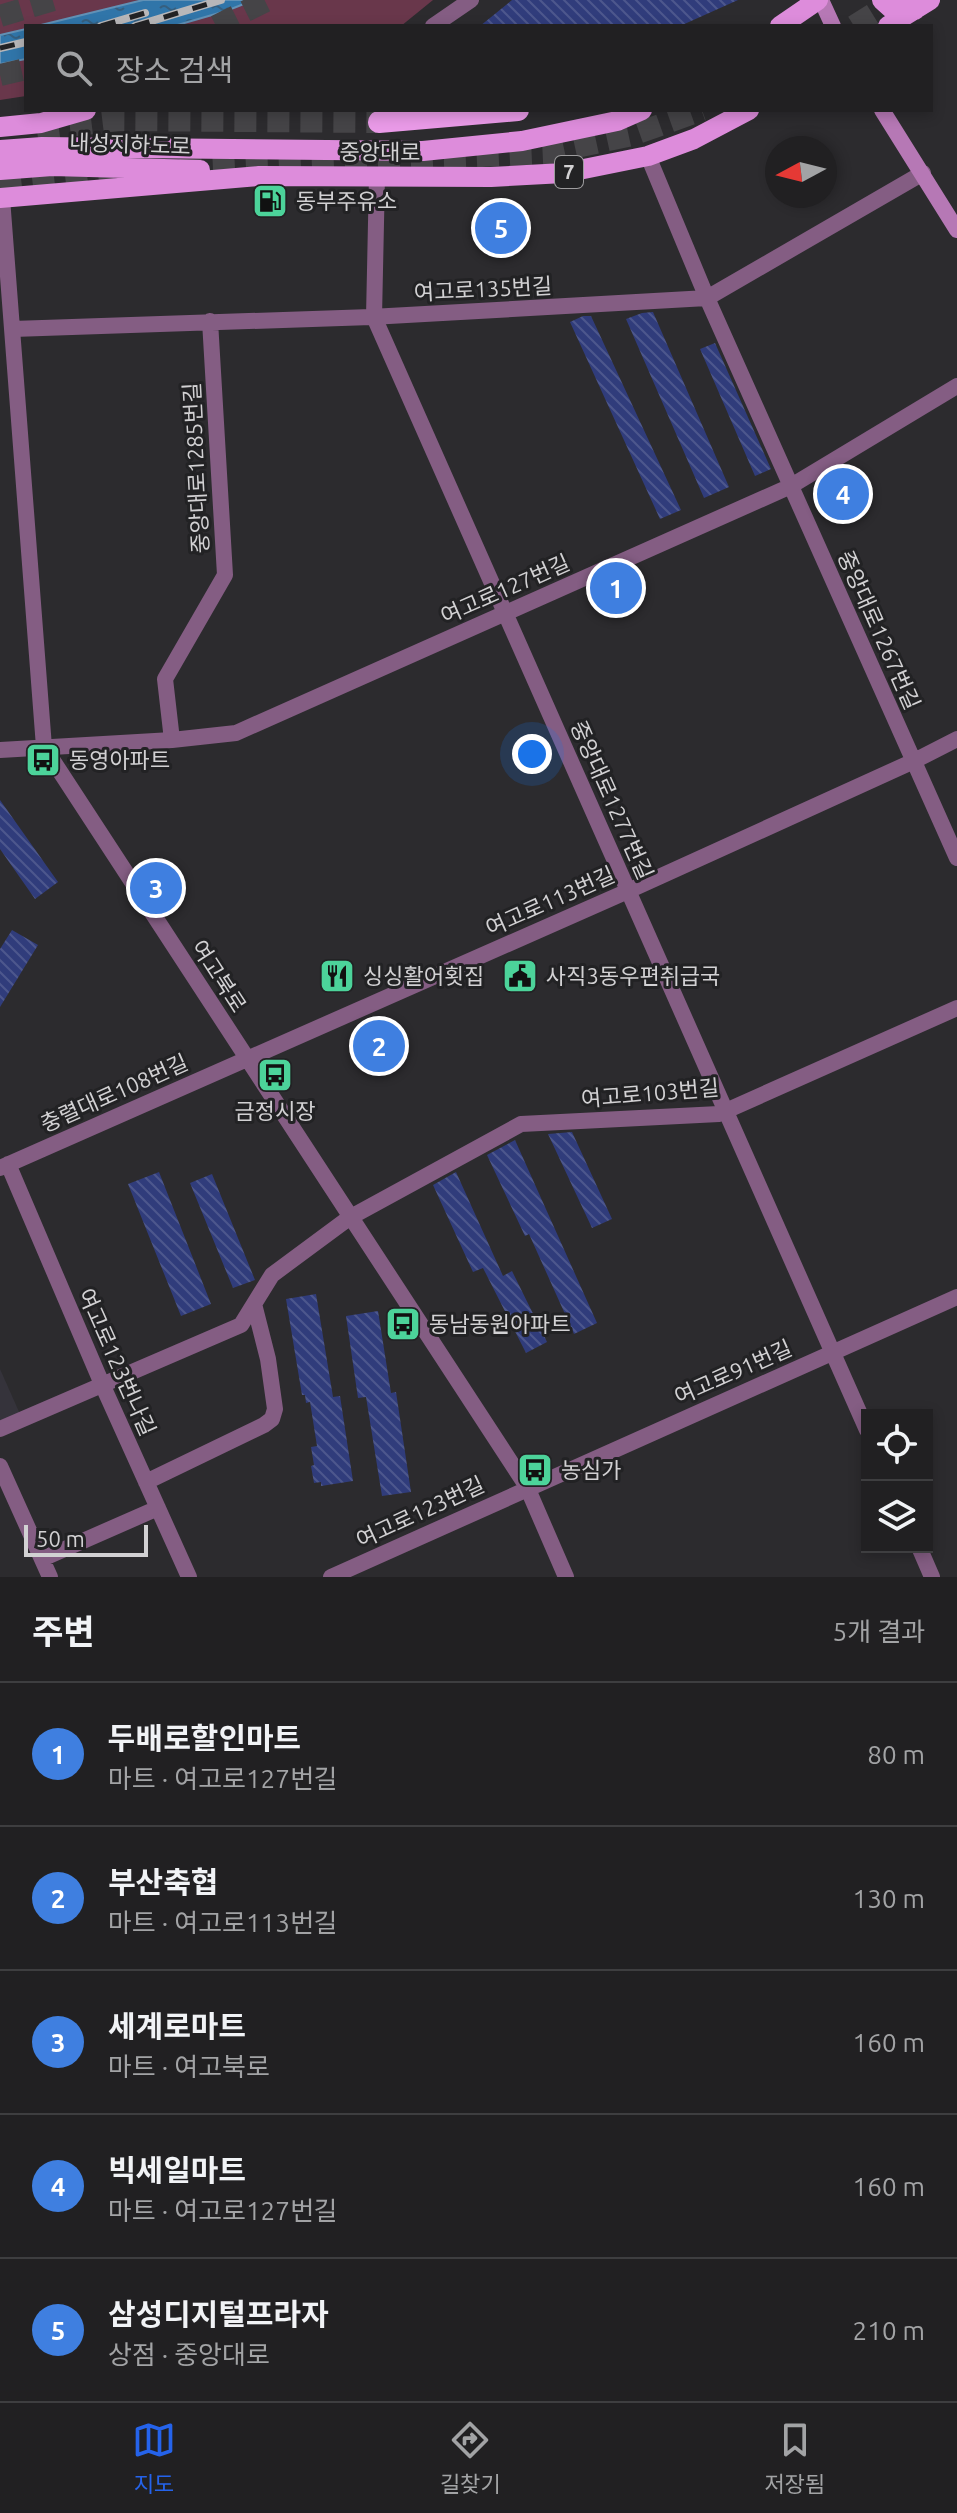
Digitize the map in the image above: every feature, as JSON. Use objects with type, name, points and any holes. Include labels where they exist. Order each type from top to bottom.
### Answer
[{"type":"highway","points":[[379,122],[499,112]]},
{"type":"main road","points":[[783,24],[819,0],[832,24]]},
{"type":"main road","points":[[882,0],[892,9],[922,5]]},
{"type":"main road","points":[[891,24],[922,5]]},
{"type":"main road","points":[[0,127],[41,123],[79,112]]},
{"type":"main road","name":"내성지하도로","points":[[0,150],[42,147],[376,153],[423,151],[522,141],[617,121],[637,112]]},
{"type":"main road","name":"중앙대로","points":[[1,198],[259,176],[491,177],[564,173],[648,156],[694,139],[745,112]]},
{"type":"main road","points":[[883,112],[957,230]]},
{"type":"main road","name":"내성지하도로","points":[[0,170],[52,166],[208,170],[259,176]]},
{"type":"street","points":[[436,24],[471,0]]},
{"type":"street","name":"중앙대로1267번길","points":[[648,156],[707,298],[957,858]]},
{"type":"street","name":"여고로135번길","points":[[13,329],[374,317],[707,298],[923,173]]},
{"type":"street","name":"중앙대로1277번길","points":[[377,176],[374,317],[861,1417]]},
{"type":"street","name":"여고북로","points":[[1,198],[44,747],[527,1487],[566,1577]]},
{"type":"street","name":"중앙대로1285번길","points":[[172,740],[165,679],[225,575],[210,321]]},
{"type":"street","name":"여고로127번길","points":[[0,750],[236,733],[791,486],[957,386]]},
{"type":"street","name":"여고로113번길","points":[[246,1059],[628,891],[957,739]]},
{"type":"street","name":"여고로103번길","points":[[0,1429],[241,1325],[272,1275],[349,1218],[521,1124],[719,1114],[957,1008]]},
{"type":"street","name":"충렬대로108번길","points":[[4,1166],[246,1059]]},
{"type":"street","name":"여고로123번나길","points":[[4,1166],[158,1508],[182,1575]]},
{"type":"street","name":"여고로91번길","points":[[527,1487],[957,1297]]},
{"type":"street","points":[[146,1482],[272,1419],[275,1409],[268,1359],[254,1304]]},
{"type":"street","points":[[0,1466],[50,1577]]},
{"type":"street","name":"여고로123번길","points":[[331,1577],[527,1487]]},
{"type":"street","points":[[42,1559],[158,1508]]},
{"type":"street","points":[[922,1553],[932,1577]]},
{"type":"shaded area","points":[[0,0],[433,0],[403,24],[24,24],[24,96],[0,100]]},
{"type":"shaded area","points":[[0,1369],[20,1414],[0,1422]]},
{"type":"water","points":[[143,0],[254,0],[181,24],[45,24]]},
{"type":"water","points":[[24,29],[24,59],[0,64],[0,35]]},
{"type":"building","points":[[512,0],[738,0],[684,24],[482,24]]},
{"type":"building","points":[[653,312],[729,487],[704,498],[626,319]]},
{"type":"building","points":[[591,316],[681,510],[660,519],[570,322]]},
{"type":"building","points":[[715,343],[771,469],[755,476],[700,349]]},
{"type":"building","points":[[0,800],[58,882],[35,899],[0,849]]},
{"type":"building","points":[[12,930],[38,945],[0,1007],[0,949]]},
{"type":"building","points":[[572,1132],[612,1219],[592,1228],[548,1134]]},
{"type":"building","points":[[515,1140],[597,1323],[574,1334],[529,1234],[525,1236],[487,1155]]},
{"type":"building","points":[[159,1172],[211,1304],[181,1316],[128,1184]]},
{"type":"building","points":[[456,1172],[503,1276],[512,1271],[547,1342],[526,1353],[483,1268],[473,1272],[433,1185]]},
{"type":"building","points":[[212,1174],[255,1280],[233,1288],[190,1183]]},
{"type":"building","points":[[316,1294],[333,1397],[340,1396],[353,1481],[321,1486],[321,1482],[314,1483],[311,1447],[317,1446],[310,1402],[306,1403],[305,1395],[302,1395],[286,1299]]},
{"type":"building","points":[[378,1311],[391,1393],[396,1392],[411,1492],[382,1496],[366,1397],[358,1398],[346,1316]]},
{"type":"tunnel","points":[[0,16],[53,0]]},
{"type":"tunnel","points":[[220,24],[268,0]]},
{"type":"tunnel","points":[[857,24],[896,0]]},
{"type":"tunnel","points":[[0,75],[24,69]]},
{"type":"tunnel","points":[[180,170],[549,153],[632,135],[696,112]]},
{"type":"tunnel","points":[[37,130],[118,120],[379,122]]},
{"type":"tunnel","points":[[0,188],[114,174]]},
{"type":"railway","points":[[142,24],[221,0]]},
{"type":"railway","points":[[108,24],[145,13]]},
{"type":"railway","points":[[0,48],[24,42]]},
{"type":"place","name":"동부주유소","points":[[270,201]]},
{"type":"place","name":"삼성디지털프라자","points":[[501,228]]},
{"type":"place","name":"빅세일마트","points":[[843,494]]},
{"type":"place","name":"두배로할인마트","points":[[616,588]]},
{"type":"place","name":"동영아파트","points":[[43,760]]},
{"type":"place","name":"세계로마트","points":[[156,888]]},
{"type":"place","name":"싱싱활어횟집","points":[[337,976]]},
{"type":"place","name":"사직3동우편취급국","points":[[520,976]]},
{"type":"place","name":"부산축협","points":[[379,1046]]},
{"type":"place","name":"금정시장","points":[[275,1075]]},
{"type":"place","name":"동남동원아파트","points":[[403,1324]]},
{"type":"place","name":"농심가","points":[[535,1470]]}]
